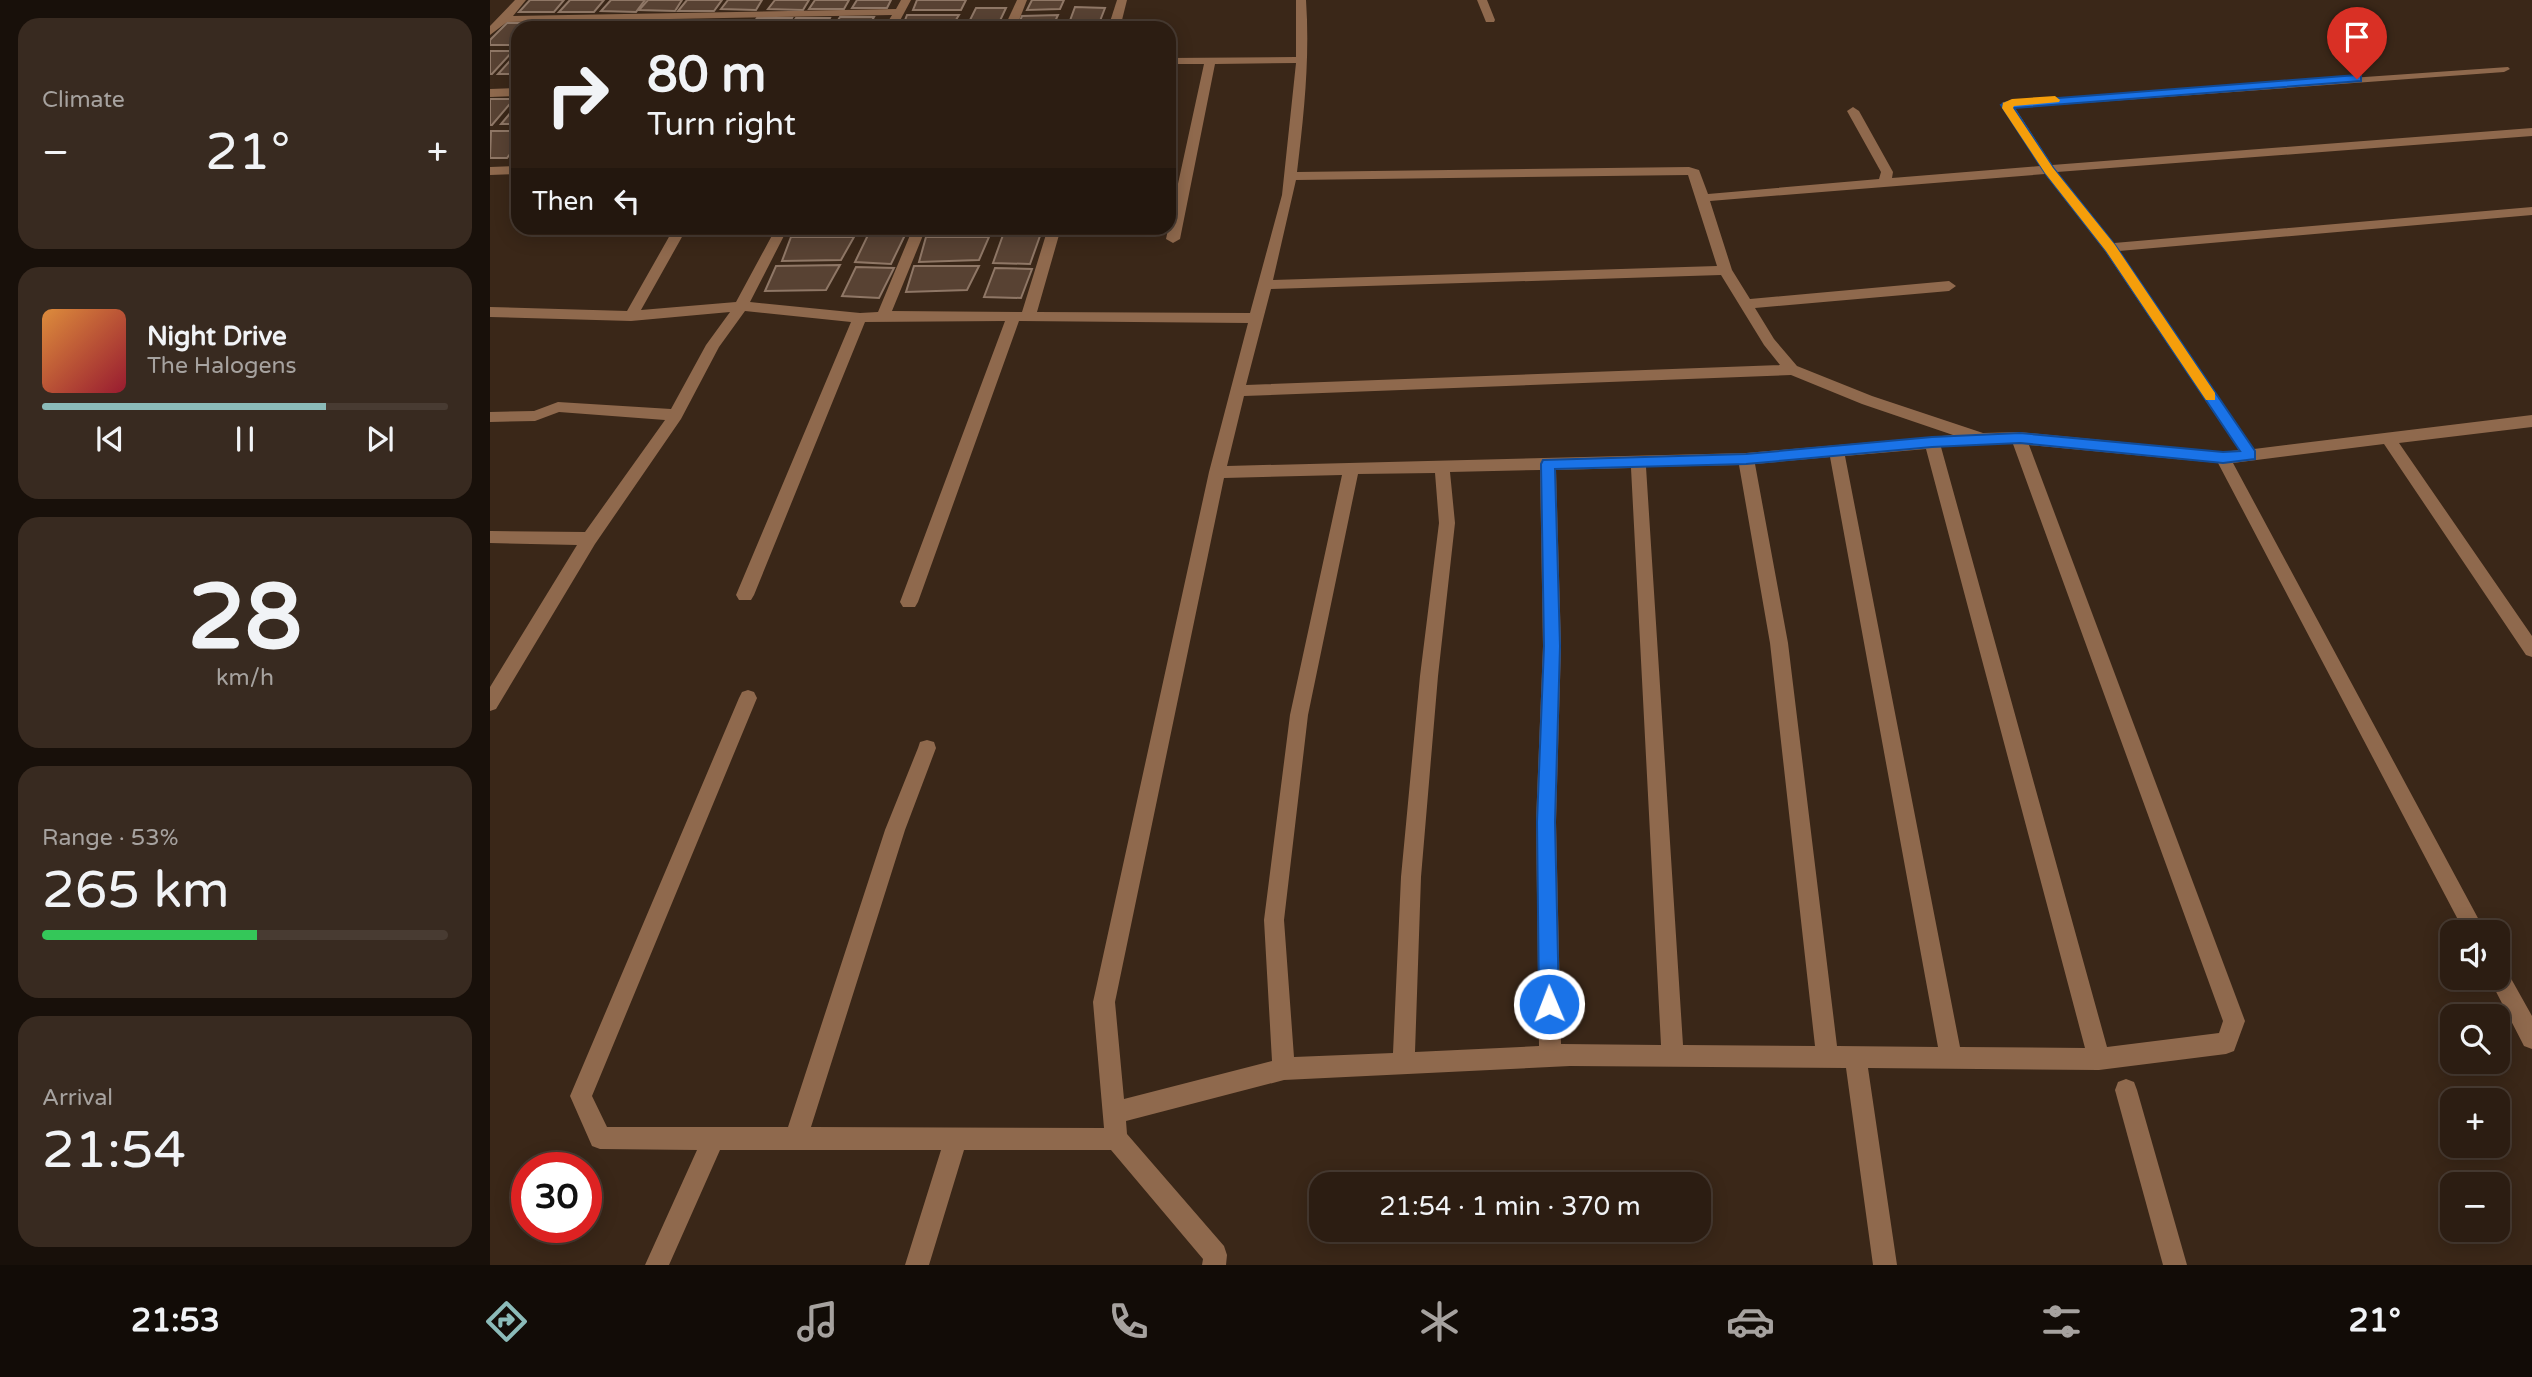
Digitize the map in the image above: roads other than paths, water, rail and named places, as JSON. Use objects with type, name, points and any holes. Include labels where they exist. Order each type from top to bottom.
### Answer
[{"type":"street","points":[[490,32],[521,0]]},
{"type":"street","points":[[894,21],[906,0]]},
{"type":"street","points":[[1013,21],[1022,0]]},
{"type":"street","points":[[1116,21],[1122,0]]},
{"type":"street","points":[[1214,1265],[1215,1255],[1116,1139],[1104,1002],[1217,472],[1288,195],[1302,60],[1301,0]]},
{"type":"street","points":[[1482,0],[1490,20]]},
{"type":"street","points":[[504,19],[899,12]]},
{"type":"street","points":[[1176,61],[1302,60]]},
{"type":"street","points":[[1176,220],[1210,61]]},
{"type":"street","points":[[2250,455],[2110,248],[2049,170],[2007,105],[2504,69]]},
{"type":"street","points":[[490,93],[511,92]]},
{"type":"street","points":[[1853,111],[1886,172],[1884,182]]},
{"type":"street","points":[[1703,198],[2532,132]]},
{"type":"street","points":[[490,171],[511,170]]},
{"type":"street","points":[[1290,176],[1695,173],[1725,270],[1769,342],[1792,370]]},
{"type":"street","points":[[2110,248],[2532,211]]},
{"type":"street","points":[[631,316],[676,235]]},
{"type":"street","points":[[490,704],[589,539],[676,415],[713,345],[741,306],[778,235]]},
{"type":"street","points":[[883,316],[917,235]]},
{"type":"street","points":[[909,602],[1052,235]]},
{"type":"street","points":[[1172,239],[1173,235]]},
{"type":"street","points":[[1264,285],[1725,270]]},
{"type":"street","points":[[1746,304],[1949,286]]},
{"type":"street","points":[[490,312],[631,316],[741,306],[860,318],[1256,318]]},
{"type":"street","points":[[745,595],[860,318]]},
{"type":"street","points":[[1237,391],[1792,370],[1867,400],[1982,439]]},
{"type":"street","points":[[490,417],[535,416],[558,407],[676,415]]},
{"type":"street","points":[[1217,472],[1746,459],[1932,442],[2020,438],[2223,458],[2532,421]]},
{"type":"street","points":[[1114,1113],[1284,1069],[1550,1056],[2099,1059],[2225,1043],[2234,1021],[2020,438]]},
{"type":"street","points":[[2388,438],[2532,650]]},
{"type":"street","points":[[1932,442],[2099,1059]]},
{"type":"street","points":[[1836,450],[1951,1058]]},
{"type":"street","points":[[2223,458],[2469,920]]},
{"type":"street","points":[[1746,459],[1779,643],[1826,1057]]},
{"type":"street","points":[[1638,461],[1673,1055]]},
{"type":"street","points":[[1548,464],[1552,646],[1546,822],[1550,1056]]},
{"type":"street","points":[[1404,1063],[1411,877],[1429,676],[1447,523],[1442,467]]},
{"type":"street","points":[[1284,1069],[1274,920],[1299,715],[1351,469]]},
{"type":"street","points":[[490,537],[589,539]]},
{"type":"street","points":[[748,698],[581,1096],[600,1138],[1116,1139]]},
{"type":"street","points":[[796,1138],[895,830],[927,748]]},
{"type":"street","points":[[2506,990],[2532,1038]]},
{"type":"street","points":[[1855,1056],[1885,1265]]},
{"type":"street","points":[[2126,1090],[2175,1265]]},
{"type":"street","points":[[657,1265],[714,1138]]},
{"type":"street","points":[[917,1265],[956,1139]]}]
